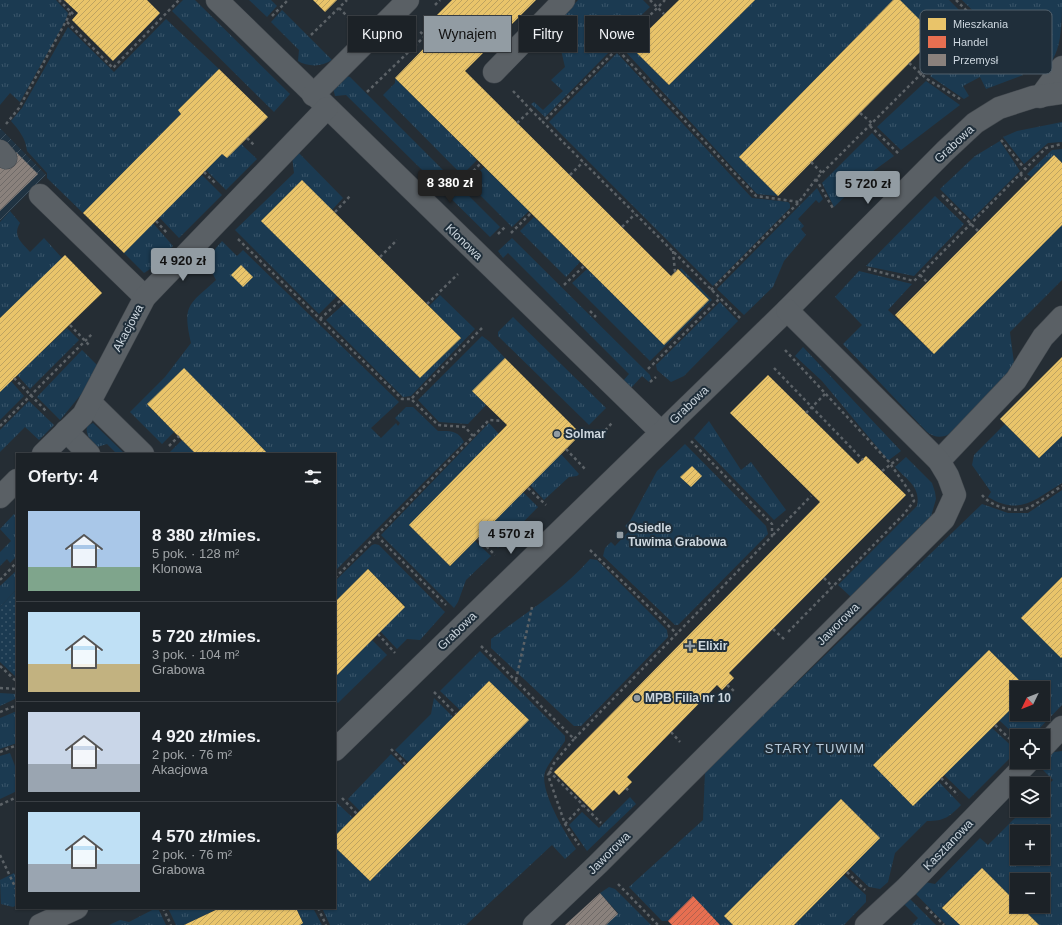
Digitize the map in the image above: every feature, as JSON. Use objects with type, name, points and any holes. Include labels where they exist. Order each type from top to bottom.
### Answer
[{"type":"street","name":"Klonowa","points":[[217,0],[661,432]]},
{"type":"street","name":"Akacjowa","points":[[44,453],[83,415],[145,297],[220,221],[320,101],[408,0]]},
{"type":"street","points":[[494,72],[564,0]]},
{"type":"street","points":[[1040,97],[1062,67]]},
{"type":"street","name":"Grabowa","points":[[336,749],[788,310],[945,151],[975,123],[999,108],[1040,97],[1062,93]]},
{"type":"street","points":[[40,195],[145,297]]},
{"type":"street","name":"Jaworowa","points":[[534,925],[598,864],[944,519],[955,495],[948,476],[939,461],[788,310]]},
{"type":"street","points":[[939,461],[1016,380],[1043,337],[1062,317]]},
{"type":"street","points":[[90,402],[142,453]]},
{"type":"street","points":[[66,431],[88,453]]},
{"type":"street","points":[[0,497],[16,481]]},
{"type":"street","points":[[1050,740],[1062,727]]},
{"type":"street","name":"Kasztanowa","points":[[866,925],[907,887],[1021,769]]},
{"type":"street","points":[[40,925],[69,916]]},
{"type":"path","points":[[60,0],[75,16]]},
{"type":"path","points":[[67,22],[112,68],[179,0]]},
{"type":"path","points":[[268,20],[288,0]]},
{"type":"path","points":[[311,36],[347,0]]},
{"type":"path","points":[[430,10],[440,0]]},
{"type":"path","points":[[650,0],[664,14]]},
{"type":"path","points":[[649,16],[665,0]]},
{"type":"path","points":[[956,0],[966,10]]},
{"type":"path","points":[[5,125],[19,108],[67,22],[71,12]]},
{"type":"path","points":[[416,27],[425,36],[416,45]]},
{"type":"path","points":[[367,92],[408,52]]},
{"type":"path","points":[[543,122],[614,52]]},
{"type":"path","points":[[620,52],[756,196],[799,202]]},
{"type":"path","points":[[909,63],[920,73]]},
{"type":"path","points":[[711,290],[799,202],[816,180],[921,74],[961,100]]},
{"type":"path","points":[[517,94],[530,110],[734,312]]},
{"type":"path","points":[[517,123],[530,110]]},
{"type":"path","points":[[860,113],[900,155]]},
{"type":"path","points":[[997,134],[1025,169]]},
{"type":"path","points":[[865,268],[914,281],[1046,148],[1062,144]]},
{"type":"path","points":[[570,175],[583,162]]},
{"type":"path","points":[[811,162],[822,174]]},
{"type":"path","points":[[461,184],[481,163]]},
{"type":"path","points":[[1020,174],[1028,181]]},
{"type":"path","points":[[816,180],[834,210]]},
{"type":"path","points":[[940,193],[978,231]]},
{"type":"path","points":[[335,212],[351,195]]},
{"type":"path","points":[[511,233],[531,213]]},
{"type":"path","points":[[622,227],[635,214]]},
{"type":"path","points":[[220,221],[402,399],[411,399],[438,425],[465,427],[473,436]]},
{"type":"path","points":[[380,257],[397,240]]},
{"type":"path","points":[[673,251],[675,272]]},
{"type":"path","points":[[564,285],[584,266]]},
{"type":"path","points":[[427,304],[459,273]]},
{"type":"path","points":[[920,275],[927,282]]},
{"type":"path","points":[[648,369],[720,298]]},
{"type":"path","points":[[320,320],[341,300]]},
{"type":"path","points":[[590,311],[596,317]]},
{"type":"path","points":[[70,325],[85,341]]},
{"type":"path","points":[[411,399],[484,326]]},
{"type":"path","points":[[0,426],[95,330]]},
{"type":"path","points":[[777,643],[904,514],[914,501],[912,495],[891,465],[783,348]]},
{"type":"path","points":[[774,368],[863,460]]},
{"type":"path","points":[[14,378],[66,431]]},
{"type":"path","points":[[806,413],[825,394]]},
{"type":"path","points":[[336,577],[489,420],[502,421]]},
{"type":"path","points":[[597,439],[614,420]]},
{"type":"path","points":[[686,435],[772,524],[772,536]]},
{"type":"path","points":[[164,450],[179,436]]},
{"type":"path","points":[[566,449],[589,473]]},
{"type":"path","points":[[882,471],[898,459]]},
{"type":"path","points":[[985,498],[999,506],[1025,508],[1062,486]]},
{"type":"path","points":[[528,488],[546,505]]},
{"type":"path","points":[[658,925],[574,840],[565,824],[554,798],[548,775],[549,770],[574,739],[811,496]]},
{"type":"path","points":[[377,536],[448,607]]},
{"type":"path","points":[[478,538],[495,555]]},
{"type":"path","points":[[590,550],[677,634]]},
{"type":"path","points":[[0,580],[16,563]]},
{"type":"path","points":[[824,578],[833,586]]},
{"type":"path","points":[[516,681],[532,606]]},
{"type":"path","points":[[773,629],[782,638]]},
{"type":"path","points":[[378,634],[396,653]]},
{"type":"path","points":[[479,645],[574,739]]},
{"type":"path","points":[[0,666],[16,681]]},
{"type":"path","points":[[727,695],[737,684]]},
{"type":"path","points":[[727,685],[732,689]]},
{"type":"path","points":[[0,688],[16,689]]},
{"type":"path","points":[[433,692],[456,714]]},
{"type":"path","points":[[0,712],[16,705]]},
{"type":"path","points":[[995,725],[1010,739]]},
{"type":"path","points":[[671,732],[680,742]]},
{"type":"path","points":[[675,747],[685,736]]},
{"type":"path","points":[[0,752],[16,745]]},
{"type":"path","points":[[391,749],[406,765]]},
{"type":"path","points":[[549,770],[600,823],[605,818]]},
{"type":"path","points":[[941,778],[962,799]]},
{"type":"path","points":[[625,798],[636,787]]},
{"type":"path","points":[[626,788],[630,792]]},
{"type":"path","points":[[0,805],[16,797]]},
{"type":"path","points":[[342,798],[357,814]]},
{"type":"path","points":[[565,824],[583,805]]},
{"type":"path","points":[[0,855],[16,889]]},
{"type":"path","points":[[846,872],[869,894]]},
{"type":"path","points":[[163,909],[171,925]]},
{"type":"path","points":[[318,909],[326,925]]},
{"type":"shaded area","points":[[0,128],[46,175],[0,221]]},
{"type":"green space","points":[[0,0],[56,0],[68,13],[66,20],[20,102],[10,93],[0,105]]},
{"type":"green space","points":[[183,0],[195,0],[290,94],[274,112],[172,11]]},
{"type":"green space","points":[[249,0],[271,0],[277,6],[267,17]]},
{"type":"green space","points":[[578,0],[643,0],[650,7],[640,16],[585,16],[585,52],[609,52],[545,117],[531,104],[534,102],[543,110],[563,91],[551,80],[565,67],[561,52],[577,52],[577,16],[563,16]]},
{"type":"green space","points":[[755,0],[893,0],[739,157],[778,196],[757,194],[626,52],[636,52],[669,85]]},
{"type":"green space","points":[[900,0],[949,0],[959,10],[920,10],[920,20]]},
{"type":"green space","points":[[962,0],[1062,0],[1061,33],[1059,44],[1052,61],[1052,10],[972,10]]},
{"type":"green space","points":[[282,10],[332,60],[319,65],[311,65],[298,61],[299,50],[271,22]]},
{"type":"green space","points":[[166,19],[219,69],[178,110],[181,114],[83,213],[47,178],[47,173],[27,151],[22,135],[11,121],[22,108],[68,27],[114,72]]},
{"type":"green space","points":[[617,53],[752,198],[788,202],[790,204],[790,208],[713,286],[549,122]]},
{"type":"green space","points":[[932,74],[1023,75],[986,89],[980,77],[963,86],[969,96],[964,99],[930,76]]},
{"type":"green space","points":[[343,75],[350,77],[500,227],[490,237],[346,95],[335,96],[332,84]]},
{"type":"green space","points":[[395,78],[477,160],[462,175],[383,95],[395,83]]},
{"type":"green space","points":[[926,81],[960,105],[901,150],[877,127]]},
{"type":"green space","points":[[1062,122],[1062,142],[1048,143],[1024,164],[1003,137],[1017,131]]},
{"type":"green space","points":[[872,133],[894,156],[865,177],[834,207],[822,183]]},
{"type":"green space","points":[[1000,141],[1020,171],[971,220],[940,189],[975,156]]},
{"type":"green space","points":[[241,144],[257,159],[226,190],[206,170],[222,154],[227,158]]},
{"type":"green space","points":[[1062,149],[1062,163],[1054,155],[1031,177],[1027,174],[1052,150]]},
{"type":"green space","points":[[297,151],[343,198],[332,210],[302,180],[337,296],[319,314],[235,230],[294,173],[292,156]]},
{"type":"green space","points":[[484,167],[529,211],[512,227],[467,182]]},
{"type":"green space","points":[[202,175],[222,195],[179,238],[159,217]]},
{"type":"green space","points":[[817,188],[823,199],[819,203],[816,200],[798,219],[804,226],[801,229],[806,235],[784,261],[773,287],[744,315],[717,289]]},
{"type":"green space","points":[[935,196],[964,224],[914,276],[866,266]]},
{"type":"green space","points":[[10,211],[20,223],[17,232],[19,239],[30,252],[44,238],[62,258],[0,318],[0,222]]},
{"type":"green space","points":[[534,217],[580,262],[566,277],[520,231]]},
{"type":"green space","points":[[153,223],[173,246],[152,268],[144,273],[124,253]]},
{"type":"green space","points":[[1062,225],[1062,280],[1010,332],[1014,363],[1013,371],[960,426],[951,433],[945,436],[937,437],[927,432],[843,344],[862,325],[835,297],[859,271],[912,284],[888,310],[934,354]]},
{"type":"green space","points":[[512,238],[650,375],[651,379],[649,382],[642,376],[631,388],[623,381],[629,374],[508,253],[503,258],[498,251]]},
{"type":"green space","points":[[222,241],[237,256],[243,250],[399,402],[371,428],[381,438],[396,423],[398,426],[400,423],[395,418],[406,407],[413,407],[438,431],[450,431],[456,433],[464,442],[336,570],[336,453],[267,453],[184,369],[147,404],[174,432],[162,444],[130,412],[165,377],[191,343],[187,320],[188,313],[190,306],[199,295],[216,280],[209,263],[209,259]]},
{"type":"green space","points":[[681,268],[712,300],[650,361],[572,283],[587,269],[664,345],[709,300],[680,270]]},
{"type":"green space","points":[[440,295],[475,329],[411,396],[403,397],[326,320],[345,303],[420,378],[461,338],[429,306]]},
{"type":"green space","points":[[720,302],[738,321],[684,376],[671,382],[657,370],[656,365]]},
{"type":"green space","points":[[513,317],[606,408],[589,425],[498,336],[498,332]]},
{"type":"green space","points":[[67,328],[79,340],[30,389],[17,375]]},
{"type":"green space","points":[[482,336],[505,358],[473,391],[486,405],[468,424],[439,422],[418,400]]},
{"type":"green space","points":[[803,347],[901,451],[889,460],[887,459],[822,381],[795,356]]},
{"type":"green space","points":[[82,350],[99,367],[93,380],[60,420],[37,397]]},
{"type":"green space","points":[[11,381],[24,396],[0,420],[0,392]]},
{"type":"green space","points":[[29,401],[54,425],[39,440],[25,427],[0,452],[0,430]]},
{"type":"green space","points":[[709,421],[741,470],[751,462],[786,510],[774,520],[694,438]]},
{"type":"green space","points":[[93,423],[124,453],[116,453],[107,444],[97,447],[88,435],[87,426]]},
{"type":"green space","points":[[489,423],[499,434],[409,525],[450,566],[475,541],[491,556],[466,580],[458,602],[454,608],[381,535]]},
{"type":"green space","points":[[1005,424],[1039,458],[1062,436],[1062,483],[1026,504],[1009,505],[999,503],[988,497],[991,492],[972,465],[974,455]]},
{"type":"green space","points":[[182,440],[195,453],[170,453]]},
{"type":"green space","points":[[685,444],[766,526],[768,534],[678,625],[675,625],[603,556],[605,548],[611,542],[615,546],[629,531],[625,526],[630,521],[657,471]]},
{"type":"green space","points":[[561,454],[579,474],[577,476],[569,477],[544,500],[530,485]]},
{"type":"green space","points":[[906,457],[932,483],[936,499],[930,520],[851,597],[838,585],[917,506],[918,499],[915,489],[895,467]]},
{"type":"green space","points":[[1062,490],[1062,577],[1021,618],[1062,657],[1062,705],[1050,717],[1050,681],[1020,681],[989,650],[873,765],[913,806],[938,781],[961,805],[946,818],[927,821],[895,853],[888,882],[880,889],[869,887],[850,869],[880,838],[841,799],[724,916],[733,925],[720,925],[693,897],[668,921],[662,921],[629,887],[703,820],[705,771],[982,504],[1008,513],[1028,513]]},
{"type":"green space","points":[[523,492],[538,507],[498,548],[483,533]]},
{"type":"green space","points":[[14,514],[16,517],[16,557],[10,563],[7,559],[0,566],[0,552],[11,541],[0,529]]},
{"type":"green space","points":[[372,545],[379,545],[445,612],[420,640],[407,639],[397,649],[380,631],[405,606],[368,569],[336,601],[336,580]]},
{"type":"green space","points":[[590,559],[597,560],[667,630],[668,637],[581,726],[574,726],[491,648],[491,639],[555,592]]},
{"type":"green space","points":[[16,571],[16,590],[0,607],[0,586]]},
{"type":"green space","points":[[16,590],[16,677],[0,662],[0,607]]},
{"type":"green space","points":[[372,640],[387,655],[338,703],[336,701],[336,676]]},
{"type":"green space","points":[[480,651],[565,736],[565,741],[545,772],[544,780],[554,812],[576,849],[565,859],[552,845],[466,925],[330,925],[322,909],[336,909],[336,848],[370,881],[529,720],[489,681],[460,710],[440,691]]},
{"type":"green space","points":[[0,693],[16,694],[16,698],[0,706]]},
{"type":"green space","points":[[434,698],[453,717],[408,762],[395,750],[431,714]]},
{"type":"green space","points":[[1010,710],[1010,721],[1047,721],[1039,729],[1010,729],[1010,730],[999,720]]},
{"type":"green space","points":[[16,711],[16,743],[0,749],[0,718]]},
{"type":"green space","points":[[992,728],[1010,745],[1010,758],[969,799],[944,775]]},
{"type":"green space","points":[[1062,751],[1062,925],[1039,925],[1027,913],[1050,913],[1050,873],[1010,873],[1010,896],[982,868],[942,907],[960,925],[946,925],[912,890],[920,881],[935,884],[980,838],[988,845],[1016,817],[1050,817],[1050,783],[1053,780],[1042,769],[1050,769],[1050,752]]},
{"type":"green space","points":[[10,753],[16,766],[16,791],[0,799],[0,756]]},
{"type":"green space","points":[[391,754],[404,767],[360,811],[348,799]]},
{"type":"green space","points":[[630,797],[636,804],[587,851],[569,825],[582,812],[599,828]]},
{"type":"green space","points":[[336,802],[353,818],[336,835]]},
{"type":"green space","points":[[14,873],[16,878],[16,906],[13,907],[1,904],[0,880]]},
{"type":"green space","points":[[844,875],[866,895],[866,902],[844,925],[796,925],[795,924]]},
{"type":"green space","points":[[609,887],[615,889],[651,925],[606,925],[618,913],[600,893]]},
{"type":"green space","points":[[906,895],[936,925],[912,925],[918,918],[901,901]]},
{"type":"green space","points":[[154,909],[158,909],[166,925],[109,925],[120,920],[129,922]]},
{"type":"green space","points":[[168,909],[217,909],[184,925],[176,925]]},
{"type":"green space","points":[[296,909],[314,909],[322,925],[300,925],[303,923]]},
{"type":"building: Mieszkania","points":[[64,0],[147,0],[160,13],[113,61],[72,20],[78,13]]},
{"type":"building: Mieszkania","points":[[313,0],[337,0],[325,12]]},
{"type":"building: Mieszkania","points":[[452,0],[536,0],[511,25],[511,16],[436,16]]},
{"type":"building: Mieszkania","points":[[679,0],[755,0],[669,85],[636,52],[649,52],[649,29]]},
{"type":"building: Mieszkania","points":[[893,0],[900,0],[920,20],[920,52],[778,196],[739,157]]},
{"type":"building: Mieszkania","points":[[424,48],[424,52],[484,52],[465,71],[671,276],[678,269],[709,300],[664,345],[395,78]]},
{"type":"building: Mieszkania","points":[[219,69],[268,117],[227,158],[222,154],[124,253],[83,213],[181,114],[178,110]]},
{"type":"building: Mieszkania","points":[[1054,155],[1062,163],[1062,225],[934,354],[895,315]]},
{"type":"building: Mieszkania","points":[[302,180],[461,338],[420,378],[261,221]]},
{"type":"building: Mieszkania","points":[[65,255],[102,293],[0,392],[0,318]]},
{"type":"building: Mieszkania","points":[[241,265],[253,277],[243,287],[231,275]]},
{"type":"building: Mieszkania","points":[[1062,357],[1062,436],[1039,458],[1000,419]]},
{"type":"building: Mieszkania","points":[[505,358],[581,434],[450,566],[409,525],[507,425],[472,391]]},
{"type":"building: Mieszkania","points":[[184,368],[267,453],[195,453],[147,404]]},
{"type":"building: Mieszkania","points":[[768,375],[858,464],[866,456],[906,495],[729,673],[734,678],[722,690],[717,685],[627,777],[632,782],[619,795],[614,790],[593,811],[554,772],[820,502],[730,413]]},
{"type":"building: Mieszkania","points":[[692,466],[702,476],[691,487],[680,477]]},
{"type":"building: Mieszkania","points":[[368,569],[405,607],[336,676],[336,601]]},
{"type":"building: Mieszkania","points":[[1062,577],[1062,657],[1061,658],[1021,618]]},
{"type":"building: Mieszkania","points":[[989,650],[1020,681],[1010,681],[1010,710],[913,806],[873,765]]},
{"type":"building: Mieszkania","points":[[489,681],[529,720],[370,881],[336,848],[336,835]]},
{"type":"building: Mieszkania","points":[[841,799],[880,838],[794,925],[733,925],[724,916]]},
{"type":"building: Mieszkania","points":[[982,868],[1010,896],[1010,913],[1027,913],[1039,925],[960,925],[942,908]]},
{"type":"building: Mieszkania","points":[[218,909],[296,909],[303,923],[300,925],[184,925]]},
{"type":"building: Handel","points":[[693,896],[720,925],[672,925],[668,921]]},
{"type":"building: Przemysł","points":[[16,152],[38,174],[0,211],[0,168]]},
{"type":"building: Przemysł","points":[[600,893],[618,914],[606,925],[565,925]]},
{"type":"place","name":"Solmar","points":[[557,434]]},
{"type":"place","name":"Osiedle Tuwima Grabowa","points":[[620,535]]},
{"type":"place","name":"Elixir","points":[[690,646]]},
{"type":"place","name":"MPB Filia nr 10","points":[[637,698]]},
{"type":"district","name":"STARY TUWIM","points":[[815,748]]}]
